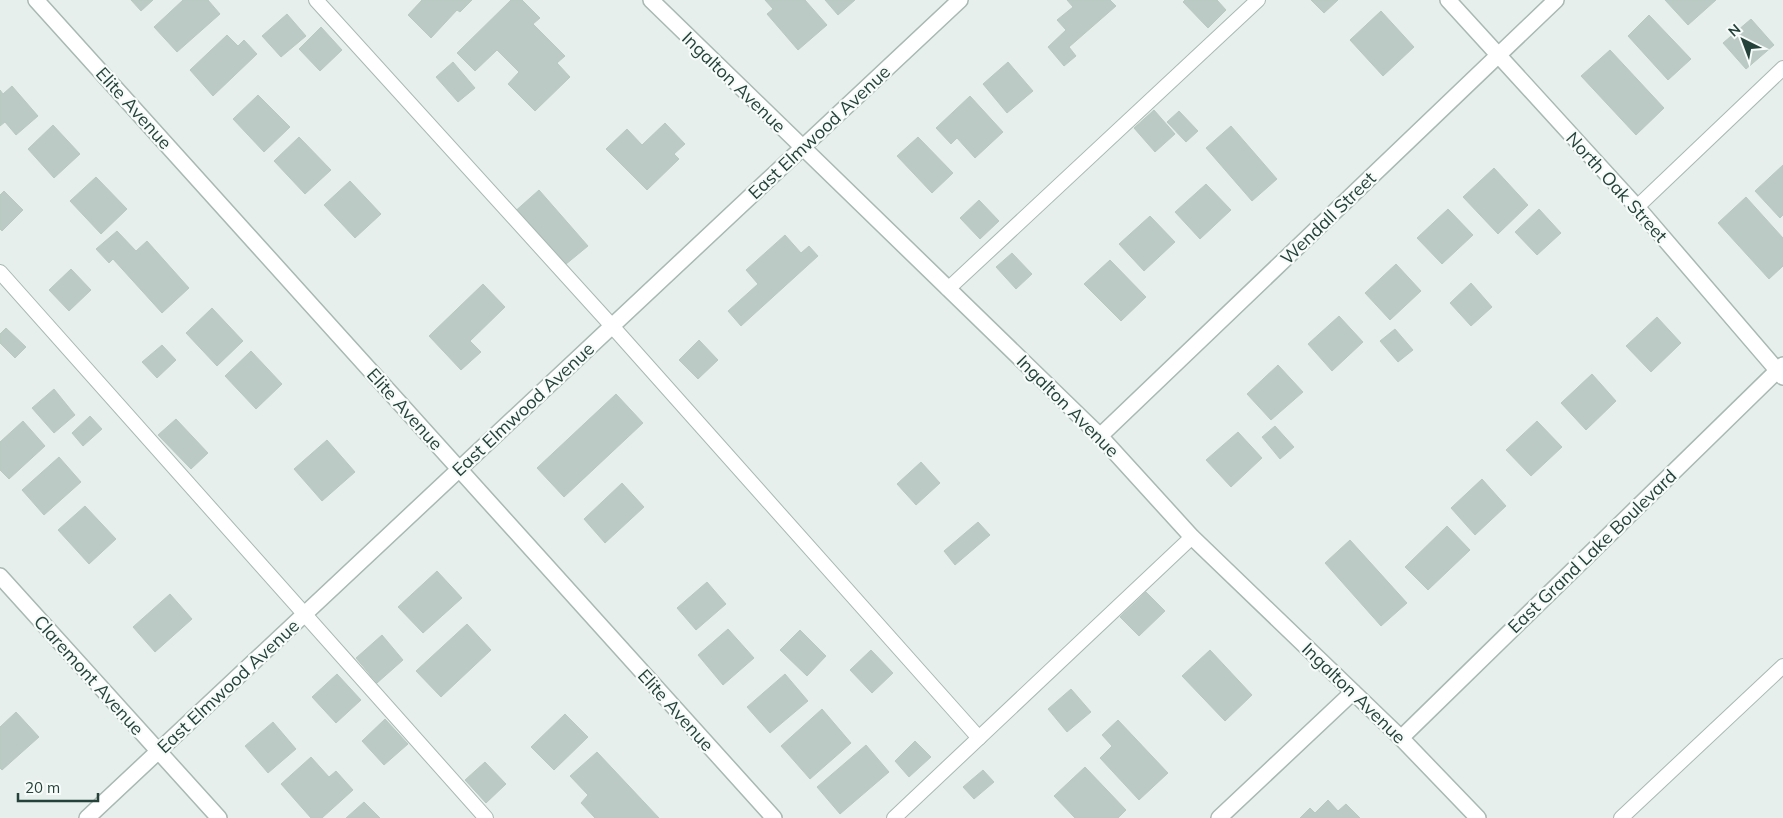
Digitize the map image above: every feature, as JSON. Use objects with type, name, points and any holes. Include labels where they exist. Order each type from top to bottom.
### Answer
[{"type":"street","name":"Elite Avenue","points":[[36,0],[774,818]]},
{"type":"street","name":"Ingalton Avenue","points":[[652,0],[1100,436],[1192,536],[1401,738],[1478,818]]},
{"type":"street","name":"East Elmwood Avenue","points":[[87,818],[960,0]]},
{"type":"street","name":"North Oak Street","points":[[1448,0],[1637,208],[1781,371]]},
{"type":"street","name":"Wendall Street","points":[[1100,436],[1556,0]]},
{"type":"street","name":"East Grand Lake Boulevard","points":[[1401,738],[1781,371]]},
{"type":"street","name":"Claremont Avenue","points":[[0,576],[218,818]]},
{"type":"street","points":[[1219,818],[1353,692]]},
{"type":"lane","points":[[316,0],[612,326],[979,738]]},
{"type":"lane","points":[[948,289],[1258,0]]},
{"type":"lane","points":[[1637,208],[1783,68]]},
{"type":"lane","points":[[0,272],[486,818]]},
{"type":"lane","points":[[894,818],[1192,536]]},
{"type":"lane","points":[[1621,818],[1783,666]]},
{"type":"building","points":[[131,0],[153,0],[141,11]]},
{"type":"building","points":[[183,0],[208,0],[220,14],[177,52],[154,27]]},
{"type":"building","points":[[422,0],[472,0],[460,12],[457,10],[431,38],[408,15]]},
{"type":"building","points":[[511,0],[522,0],[540,18],[533,24],[565,56],[557,63],[570,77],[535,111],[508,84],[519,72],[497,50],[475,71],[457,53]]},
{"type":"building","points":[[765,0],[805,0],[827,25],[798,50],[767,14],[773,9]]},
{"type":"building","points":[[825,0],[855,0],[838,15]]},
{"type":"building","points":[[1067,0],[1110,0],[1116,6],[1069,47],[1076,56],[1064,66],[1048,47],[1066,30],[1057,20],[1073,7]]},
{"type":"building","points":[[1185,0],[1217,0],[1226,10],[1208,28],[1183,2]]},
{"type":"building","points":[[1311,0],[1338,0],[1324,13]]},
{"type":"building","points":[[1665,0],[1716,0],[1688,25]]},
{"type":"building","points":[[1381,11],[1414,47],[1383,76],[1350,40]]},
{"type":"building","points":[[287,14],[306,36],[281,57],[262,36]]},
{"type":"building","points":[[1649,15],[1691,59],[1668,80],[1628,36]]},
{"type":"building","points":[[1751,19],[1774,45],[1746,69],[1723,43]]},
{"type":"building","points":[[321,27],[342,50],[320,71],[299,49]]},
{"type":"building","points":[[227,35],[238,46],[244,40],[257,54],[213,96],[190,70]]},
{"type":"building","points":[[1610,50],[1664,108],[1636,135],[1581,76]]},
{"type":"building","points":[[453,62],[475,88],[458,102],[436,77]]},
{"type":"building","points":[[1008,62],[1033,91],[1007,113],[983,84]]},
{"type":"building","points":[[12,86],[38,116],[16,135],[5,122],[0,126],[0,90],[3,94]]},
{"type":"building","points":[[258,95],[290,127],[264,152],[233,119]]},
{"type":"building","points":[[970,96],[1003,132],[975,158],[957,138],[951,144],[936,128]]},
{"type":"building","points":[[1154,110],[1175,134],[1155,152],[1134,128]]},
{"type":"building","points":[[1179,111],[1198,131],[1186,142],[1167,122]]},
{"type":"building","points":[[665,123],[685,144],[674,154],[679,159],[647,190],[606,149],[627,129],[642,145]]},
{"type":"building","points":[[53,125],[80,154],[54,178],[28,149]]},
{"type":"building","points":[[1231,126],[1277,179],[1252,201],[1206,148]]},
{"type":"building","points":[[299,137],[331,170],[305,194],[274,161]]},
{"type":"building","points":[[918,137],[953,173],[932,193],[897,156]]},
{"type":"building","points":[[1783,165],[1783,215],[1780,218],[1755,191]]},
{"type":"building","points":[[1494,168],[1528,205],[1498,234],[1463,197]]},
{"type":"building","points":[[96,177],[127,209],[101,234],[70,201]]},
{"type":"building","points":[[350,181],[381,214],[355,238],[324,205]]},
{"type":"building","points":[[1206,184],[1231,210],[1200,239],[1175,212]]},
{"type":"building","points":[[539,190],[588,246],[560,269],[512,214]]},
{"type":"building","points":[[4,191],[23,210],[2,231],[0,229],[0,195]]},
{"type":"building","points":[[1746,197],[1783,238],[1783,266],[1769,279],[1718,223]]},
{"type":"building","points":[[979,200],[999,221],[980,239],[960,218]]},
{"type":"building","points":[[1448,209],[1473,235],[1442,264],[1417,238]]},
{"type":"building","points":[[1539,209],[1561,233],[1537,255],[1515,232]]},
{"type":"building","points":[[1150,216],[1175,242],[1144,271],[1119,244]]},
{"type":"building","points":[[117,231],[136,251],[147,241],[189,288],[162,313],[113,259],[109,263],[96,249]]},
{"type":"building","points":[[785,235],[801,253],[809,246],[818,256],[741,326],[728,311],[758,284],[746,270]]},
{"type":"building","points":[[1012,253],[1032,274],[1016,289],[996,267]]},
{"type":"building","points":[[1110,260],[1146,297],[1121,321],[1084,284]]},
{"type":"building","points":[[1396,264],[1421,291],[1390,320],[1365,293]]},
{"type":"building","points":[[71,269],[91,290],[69,311],[49,290]]},
{"type":"building","points":[[1471,283],[1492,307],[1471,326],[1450,303]]},
{"type":"building","points":[[483,284],[505,307],[470,341],[481,352],[461,370],[429,336]]},
{"type":"building","points":[[212,308],[243,341],[217,366],[186,333]]},
{"type":"building","points":[[1339,316],[1363,342],[1332,371],[1308,344]]},
{"type":"building","points":[[1657,317],[1681,343],[1651,372],[1626,346]]},
{"type":"building","points":[[6,328],[26,347],[15,358],[0,343],[0,334]]},
{"type":"building","points":[[1395,329],[1413,350],[1398,362],[1380,341]]},
{"type":"building","points":[[699,340],[718,360],[698,379],[679,360]]},
{"type":"building","points":[[162,345],[176,360],[157,378],[142,362]]},
{"type":"building","points":[[251,351],[282,384],[256,409],[225,376]]},
{"type":"building","points":[[1278,365],[1303,392],[1271,420],[1247,394]]},
{"type":"building","points":[[1592,374],[1616,401],[1586,430],[1561,403]]},
{"type":"building","points":[[54,389],[75,415],[54,433],[32,408]]},
{"type":"building","points":[[616,394],[643,423],[564,497],[537,468]]},
{"type":"building","points":[[90,416],[102,429],[83,446],[72,433]]},
{"type":"building","points":[[176,419],[208,453],[191,469],[158,435]]},
{"type":"building","points":[[23,421],[45,446],[9,479],[0,470],[0,442]]},
{"type":"building","points":[[1537,421],[1562,447],[1531,476],[1506,450]]},
{"type":"building","points":[[1275,426],[1294,447],[1280,459],[1262,437]]},
{"type":"building","points":[[1238,432],[1262,458],[1231,487],[1206,460]]},
{"type":"building","points":[[327,440],[355,472],[322,501],[294,469]]},
{"type":"building","points":[[59,457],[81,482],[44,515],[22,490]]},
{"type":"building","points":[[921,462],[940,483],[916,505],[897,484]]},
{"type":"building","points":[[1482,479],[1506,506],[1475,535],[1451,508]]},
{"type":"building","points":[[622,483],[644,507],[605,543],[584,519]]},
{"type":"building","points":[[85,506],[116,539],[89,564],[58,530]]},
{"type":"building","points":[[978,522],[990,535],[955,565],[944,551]]},
{"type":"building","points":[[1447,526],[1470,550],[1428,590],[1405,567]]},
{"type":"building","points":[[1350,540],[1407,603],[1381,626],[1325,563]]},
{"type":"building","points":[[437,571],[462,598],[423,633],[398,607]]},
{"type":"building","points":[[707,582],[726,604],[696,630],[677,608]]},
{"type":"building","points":[[1146,592],[1165,611],[1139,636],[1120,617]]},
{"type":"building","points":[[170,594],[192,619],[155,652],[133,627]]},
{"type":"building","points":[[467,624],[491,650],[441,697],[416,671]]},
{"type":"building","points":[[728,629],[754,658],[723,685],[698,655]]},
{"type":"building","points":[[800,630],[826,656],[807,676],[780,650]]},
{"type":"building","points":[[382,635],[403,660],[377,683],[356,658]]},
{"type":"building","points":[[871,650],[893,673],[872,693],[850,670]]},
{"type":"building","points":[[1210,650],[1252,695],[1225,721],[1182,676]]},
{"type":"building","points":[[337,674],[361,700],[336,723],[312,697]]},
{"type":"building","points":[[785,674],[808,701],[770,733],[747,707]]},
{"type":"building","points":[[1071,689],[1091,712],[1067,732],[1048,709]]},
{"type":"building","points":[[822,709],[851,743],[810,779],[781,746]]},
{"type":"building","points":[[16,712],[39,737],[2,770],[0,768],[0,727]]},
{"type":"building","points":[[565,714],[588,737],[554,770],[531,747]]},
{"type":"building","points":[[385,719],[408,744],[384,765],[362,741]]},
{"type":"building","points":[[1118,720],[1168,773],[1139,800],[1100,758],[1112,746],[1102,735]]},
{"type":"building","points":[[273,722],[296,749],[268,773],[245,746]]},
{"type":"building","points":[[915,741],[931,757],[909,777],[895,761]]},
{"type":"building","points":[[866,745],[889,772],[840,814],[817,787]]},
{"type":"building","points":[[597,752],[659,818],[595,818],[581,803],[588,795],[570,776]]},
{"type":"building","points":[[311,757],[329,777],[336,771],[353,790],[322,818],[311,818],[281,784]]},
{"type":"building","points":[[485,762],[506,784],[486,803],[465,780]]},
{"type":"building","points":[[1085,767],[1126,810],[1118,818],[1075,818],[1054,796]]},
{"type":"building","points":[[983,770],[994,782],[974,799],[963,787]]},
{"type":"building","points":[[1328,800],[1338,811],[1346,804],[1360,818],[1300,818],[1310,808],[1315,813]]},
{"type":"building","points":[[364,802],[380,818],[346,818]]}]
